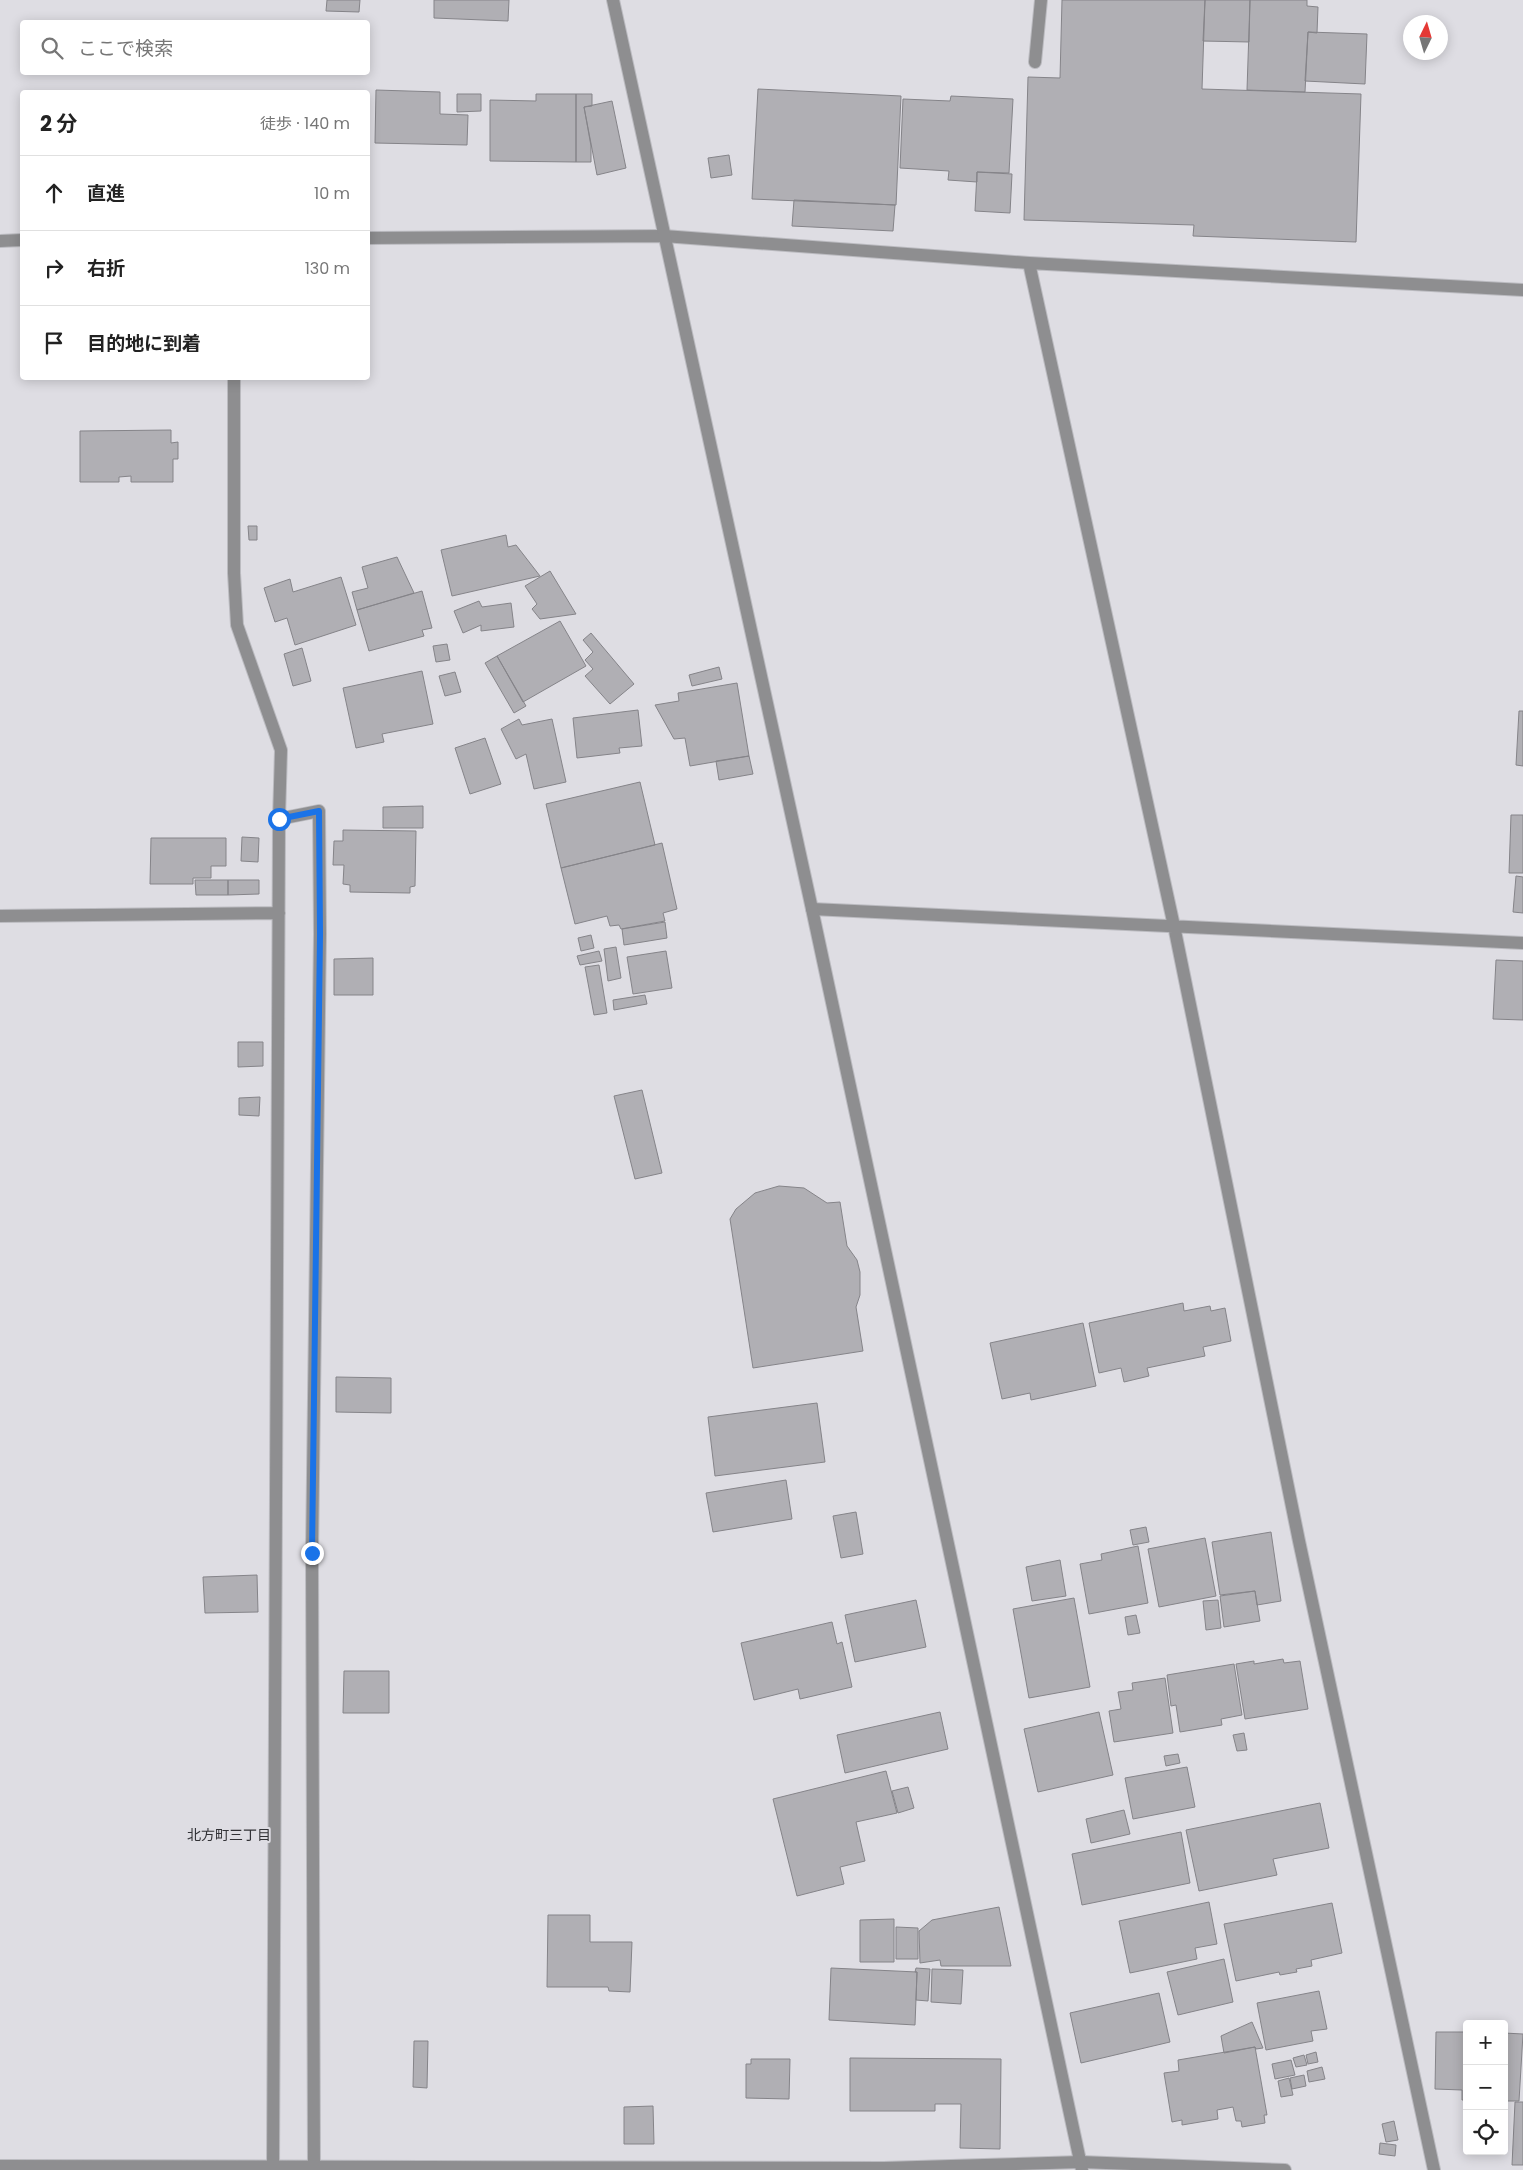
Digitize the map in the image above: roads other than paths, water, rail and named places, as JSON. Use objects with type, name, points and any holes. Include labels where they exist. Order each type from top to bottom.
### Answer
[{"type":"street","points":[[613,0],[812,909],[1081,2166]]},
{"type":"street","points":[[1035,62],[1041,0]]},
{"type":"street","points":[[370,238],[664,236],[1030,263],[1523,290]]},
{"type":"street","points":[[0,241],[20,240]]},
{"type":"street","points":[[1030,263],[1174,926],[1302,1551],[1434,2170]]},
{"type":"street","points":[[234,380],[234,572],[237,625],[281,750],[279,819],[272,2168]]},
{"type":"street","points":[[279,819],[319,811],[320,934],[312,1553],[314,2168]]},
{"type":"street","points":[[812,909],[1523,943]]},
{"type":"street","points":[[0,916],[279,912]]},
{"type":"street","points":[[0,2166],[884,2169],[1081,2166],[1285,2170]]},
{"type":"district","name":"北方町三丁目","points":[[229,1835]]}]
